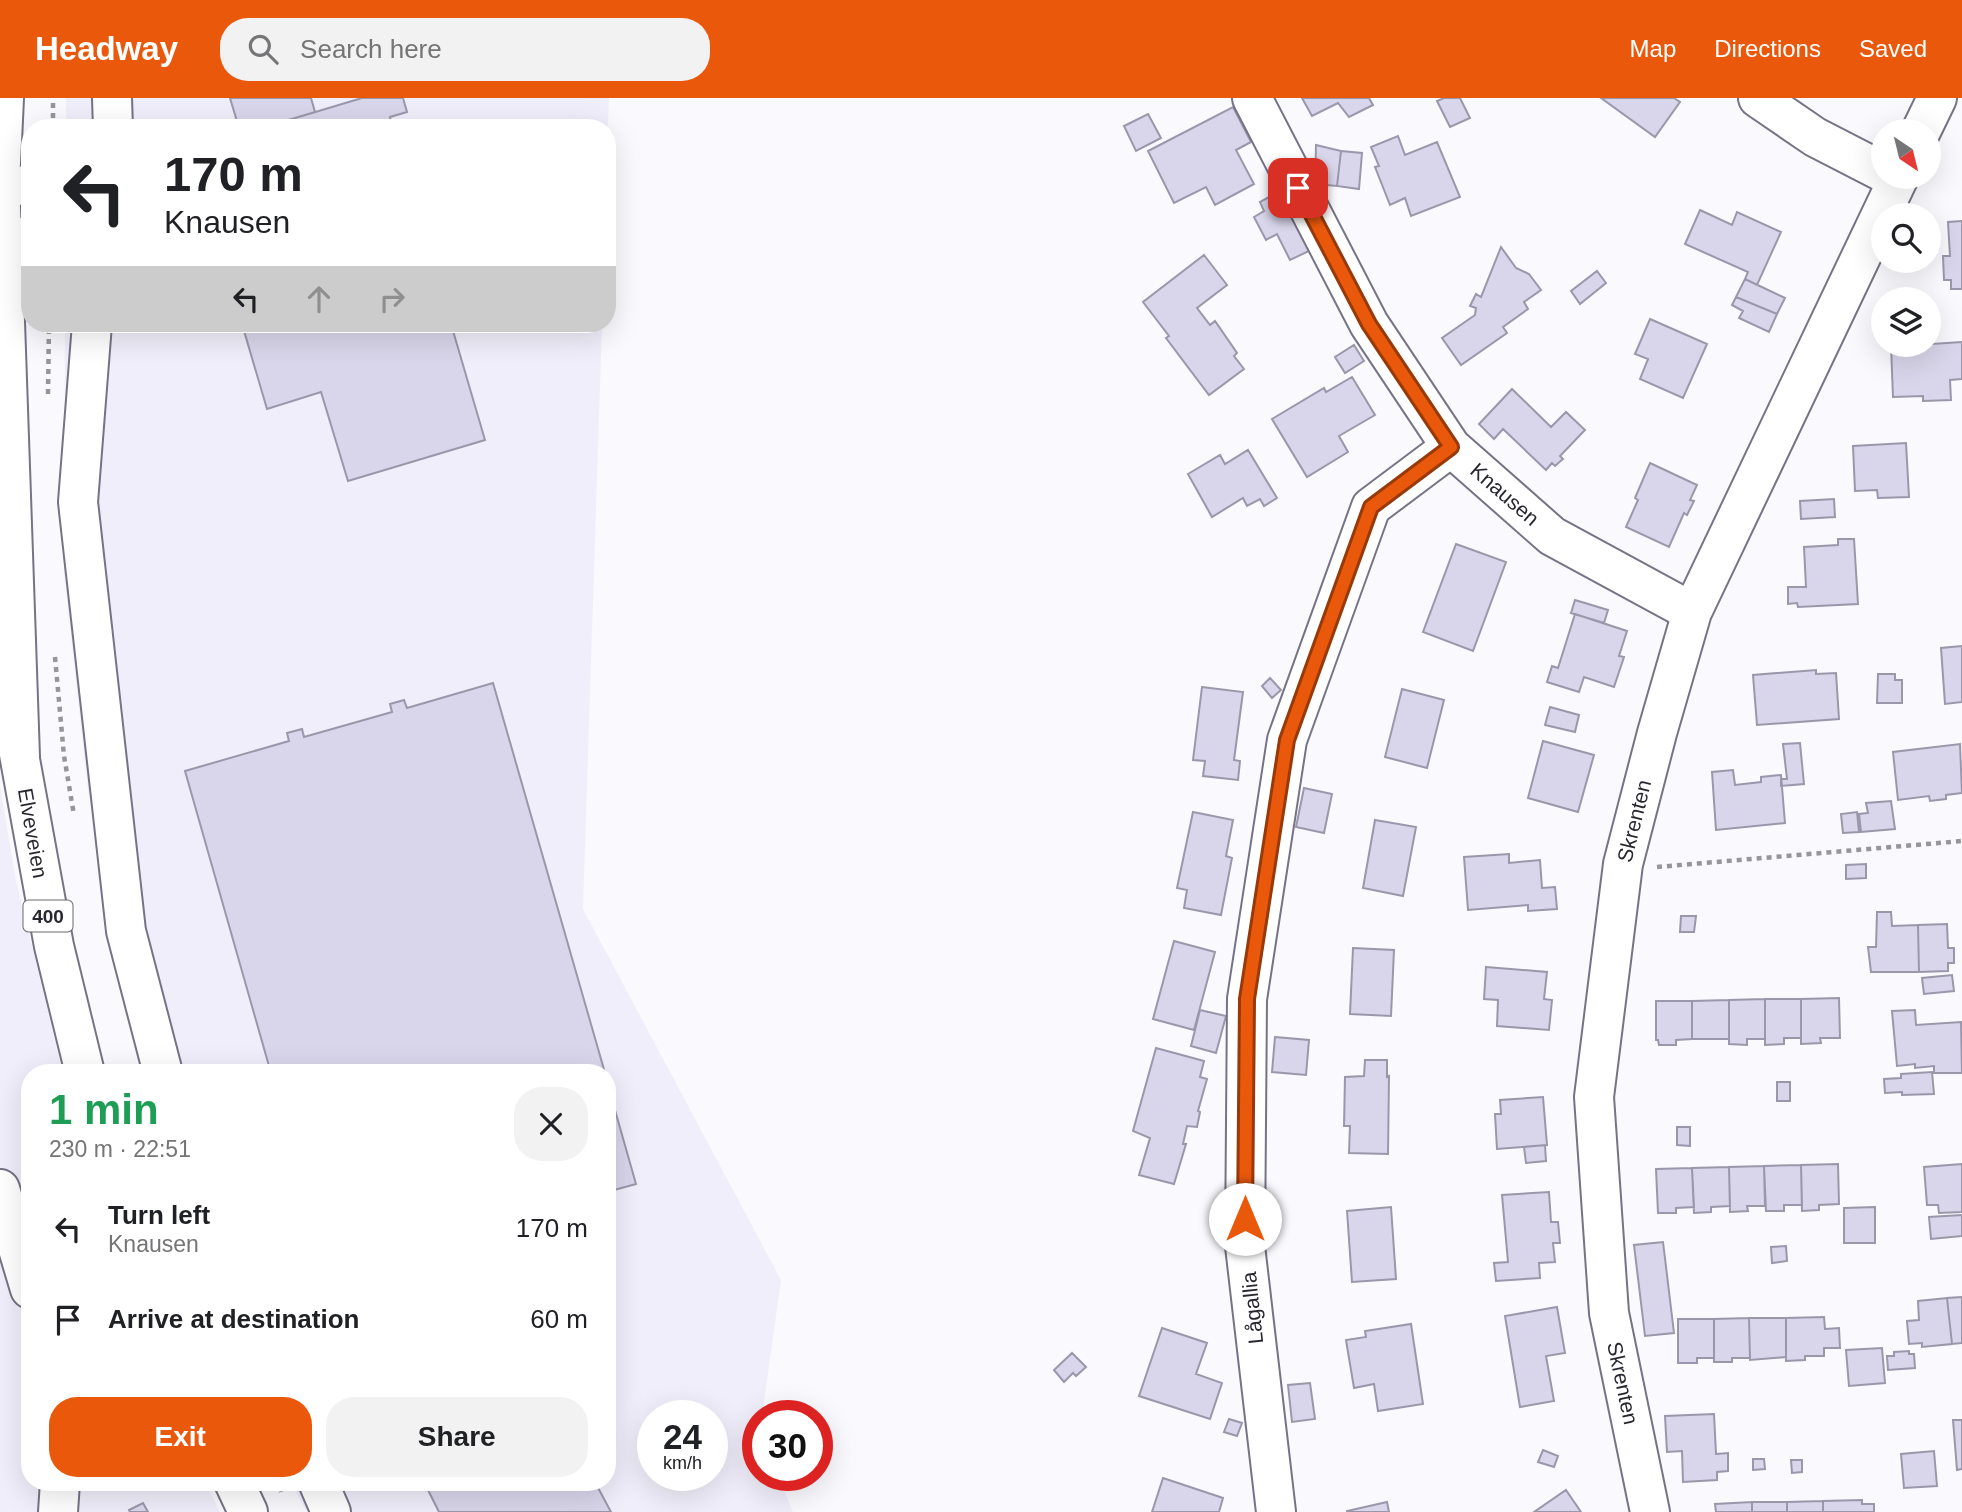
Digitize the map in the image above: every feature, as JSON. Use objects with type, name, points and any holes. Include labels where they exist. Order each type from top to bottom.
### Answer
[{"type":"main road","name":"Elveveien","points":[[4,98],[0,184],[10,236],[20,757]]},
{"type":"main road","points":[[112,98],[113,119]]},
{"type":"main road","name":"Knausen","points":[[1252,98],[1369,324],[1451,447],[1552,536],[1692,612]]},
{"type":"main road","points":[[1758,98],[1815,137],[1871,165]]},
{"type":"main road","points":[[1927,119],[1937,98]]},
{"type":"main road","points":[[0,184],[21,185]]},
{"type":"main road","name":"Skrenten","points":[[1650,1512],[1608,1313],[1594,1097],[1623,864],[1692,612],[1888,189]]},
{"type":"main road","points":[[91,333],[78,502],[126,931],[161,1064]]},
{"type":"main road","name":"Lågallia","points":[[1276,1512],[1245,1246],[1247,999],[1287,740],[1371,507],[1451,447]]},
{"type":"main road","name":"Elveveien","points":[[0,658],[54,946],[83,1064]]},
{"type":"main road","points":[[3,1214],[21,1264]]},
{"type":"main road","points":[[58,1512],[59,1491]]},
{"type":"main road","points":[[238,1491],[248,1512]]},
{"type":"main road","points":[[322,1491],[331,1512]]},
{"type":"path","points":[[52,119],[53,98]]},
{"type":"path","points":[[1645,868],[1962,841]]},
{"type":"shaded area","points":[[66,98],[609,98],[608,119],[66,119]]},
{"type":"shaded area","points":[[65,333],[602,333],[583,909],[781,1280],[764,1400],[742,1400],[742,1491],[784,1491],[793,1512],[307,1512],[295,1491],[616,1491],[616,1064],[145,1064],[135,1029],[88,790],[64,573]]},
{"type":"shaded area","points":[[0,786],[16,881],[61,1064],[21,1064],[21,1491],[210,1491],[220,1512],[0,1512]]},
{"type":"building","points":[[230,98],[311,98],[315,112],[292,119],[236,119]]},
{"type":"building","points":[[362,98],[403,98],[407,112],[391,119],[292,119]]},
{"type":"building","points":[[1302,98],[1369,98],[1373,105],[1349,117],[1338,103],[1312,116]]},
{"type":"building","points":[[1460,98],[1470,118],[1450,127],[1437,101]]},
{"type":"building","points":[[1601,98],[1674,98],[1680,102],[1655,137]]},
{"type":"building","points":[[1233,107],[1251,142],[1236,150],[1254,184],[1215,205],[1206,187],[1174,203],[1148,151]]},
{"type":"building","points":[[1148,114],[1161,138],[1136,151],[1124,126]]},
{"type":"building","points":[[1398,136],[1405,155],[1437,142],[1460,197],[1411,216],[1405,198],[1390,205],[1375,167],[1379,166],[1371,147]]},
{"type":"building","points":[[1316,145],[1341,151],[1337,186],[1315,184]]},
{"type":"building","points":[[1341,151],[1362,153],[1359,189],[1337,186]]},
{"type":"building","points":[[1280,191],[1311,250],[1290,260],[1277,234],[1266,240],[1254,217],[1264,211],[1260,202]]},
{"type":"building","points":[[1700,210],[1732,225],[1737,212],[1781,232],[1757,285],[1745,279],[1748,272],[1685,244]]},
{"type":"building","points":[[1962,221],[1962,289],[1951,289],[1951,280],[1944,280],[1943,256],[1950,256],[1948,222]]},
{"type":"building","points":[[1501,247],[1516,268],[1529,274],[1541,290],[1524,302],[1528,309],[1503,327],[1507,333],[1461,365],[1442,338],[1475,315],[1476,308],[1470,306],[1476,294],[1481,297]]},
{"type":"building","points":[[1204,255],[1227,285],[1197,308],[1210,325],[1215,321],[1237,353],[1234,356],[1244,369],[1209,395],[1143,302]]},
{"type":"building","points":[[1597,271],[1606,283],[1580,304],[1571,291]]},
{"type":"building","points":[[1745,279],[1785,298],[1777,314],[1736,297]]},
{"type":"building","points":[[1736,297],[1777,314],[1769,332],[1739,318],[1743,311],[1732,305]]},
{"type":"building","points":[[1650,319],[1707,344],[1683,398],[1640,379],[1648,359],[1635,354]]},
{"type":"building","points":[[245,333],[454,333],[485,440],[348,481],[321,392],[267,409]]},
{"type":"building","points":[[1962,342],[1962,379],[1950,380],[1951,400],[1923,401],[1923,396],[1893,397],[1891,357],[1941,357],[1941,343]]},
{"type":"building","points":[[1354,345],[1364,361],[1345,373],[1335,357]]},
{"type":"building","points":[[1352,377],[1375,415],[1339,436],[1348,452],[1307,477],[1272,419],[1324,388],[1326,392]]},
{"type":"building","points":[[1512,389],[1551,427],[1566,412],[1585,430],[1560,456],[1563,459],[1555,466],[1552,463],[1546,470],[1503,429],[1494,439],[1479,424]]},
{"type":"building","points":[[1906,443],[1909,497],[1878,498],[1877,490],[1855,491],[1853,446]]},
{"type":"building","points":[[1248,450],[1277,498],[1264,506],[1260,499],[1247,506],[1243,498],[1212,517],[1188,474],[1220,455],[1225,464]]},
{"type":"building","points":[[1650,463],[1697,485],[1690,500],[1694,501],[1687,515],[1684,513],[1669,547],[1626,527]]},
{"type":"building","points":[[1834,499],[1835,517],[1801,519],[1800,501]]},
{"type":"building","points":[[1838,539],[1854,539],[1858,604],[1798,607],[1797,603],[1788,604],[1788,587],[1806,587],[1804,547],[1838,545]]},
{"type":"building","points":[[1456,544],[1506,562],[1473,651],[1423,632]]},
{"type":"building","points":[[1575,600],[1608,610],[1604,623],[1571,613]]},
{"type":"building","points":[[1575,614],[1627,631],[1619,656],[1624,657],[1614,687],[1584,677],[1579,692],[1547,682],[1552,666],[1558,668]]},
{"type":"building","points":[[1962,646],[1962,702],[1945,704],[1941,648]]},
{"type":"building","points":[[1816,670],[1816,674],[1836,673],[1839,719],[1757,725],[1753,675]]},
{"type":"building","points":[[1878,674],[1895,674],[1895,680],[1902,680],[1902,703],[1877,703]]},
{"type":"building","points":[[1270,678],[1281,690],[1272,698],[1262,686]]},
{"type":"building","points":[[493,683],[602,1064],[268,1064],[185,771],[289,741],[287,733],[302,729],[304,737],[392,712],[390,704],[404,700],[407,708]]},
{"type":"building","points":[[1202,687],[1243,692],[1234,760],[1240,761],[1238,780],[1203,776],[1205,761],[1193,760]]},
{"type":"building","points":[[1402,689],[1444,700],[1427,768],[1385,757]]},
{"type":"building","points":[[1550,707],[1579,715],[1575,732],[1545,725]]},
{"type":"building","points":[[1543,741],[1594,755],[1578,812],[1528,798]]},
{"type":"building","points":[[1800,743],[1804,784],[1781,786],[1781,779],[1787,779],[1783,744]]},
{"type":"building","points":[[1960,744],[1962,793],[1930,801],[1929,796],[1898,800],[1893,752]]},
{"type":"building","points":[[1733,770],[1735,785],[1761,782],[1761,777],[1781,775],[1785,823],[1716,830],[1712,772]]},
{"type":"building","points":[[1304,788],[1332,794],[1324,833],[1296,827]]},
{"type":"building","points":[[1891,801],[1895,829],[1861,832],[1859,814],[1868,813],[1866,803]]},
{"type":"building","points":[[1193,812],[1233,820],[1226,856],[1232,858],[1221,915],[1184,908],[1187,890],[1177,888]]},
{"type":"building","points":[[1857,812],[1859,832],[1843,833],[1841,814]]},
{"type":"building","points":[[1375,820],[1416,827],[1403,896],[1363,888]]},
{"type":"building","points":[[1509,854],[1509,863],[1540,860],[1542,888],[1555,887],[1557,909],[1528,911],[1528,905],[1468,910],[1464,857]]},
{"type":"building","points":[[1866,864],[1866,878],[1846,879],[1846,865]]},
{"type":"building","points":[[1877,912],[1891,912],[1892,926],[1918,925],[1919,972],[1871,972],[1868,947],[1876,947]]},
{"type":"building","points":[[1681,916],[1696,916],[1694,932],[1680,932]]},
{"type":"building","points":[[1947,924],[1948,948],[1954,948],[1954,963],[1948,963],[1948,971],[1919,972],[1918,925]]},
{"type":"building","points":[[1174,941],[1215,952],[1194,1030],[1153,1019]]},
{"type":"building","points":[[1353,948],[1394,950],[1391,1016],[1350,1014]]},
{"type":"building","points":[[1486,967],[1547,972],[1544,999],[1552,1000],[1549,1030],[1497,1026],[1498,1000],[1484,999]]},
{"type":"building","points":[[1952,975],[1954,991],[1924,994],[1922,978]]},
{"type":"building","points":[[1839,998],[1840,1038],[1820,1038],[1821,1043],[1801,1044],[1801,999]]},
{"type":"building","points":[[1765,999],[1765,1039],[1747,1039],[1747,1045],[1729,1044],[1729,1000]]},
{"type":"building","points":[[1765,999],[1801,999],[1801,1038],[1784,1038],[1784,1044],[1765,1045]]},
{"type":"building","points":[[1729,1000],[1729,1039],[1692,1039],[1692,1001]]},
{"type":"building","points":[[1656,1001],[1692,1001],[1692,1039],[1676,1040],[1676,1045],[1659,1045],[1656,1040]]},
{"type":"building","points":[[1200,1010],[1226,1016],[1216,1053],[1191,1046]]},
{"type":"building","points":[[1915,1010],[1916,1025],[1961,1022],[1962,1073],[1934,1073],[1934,1066],[1897,1066],[1892,1011]]},
{"type":"building","points":[[1275,1037],[1309,1040],[1306,1075],[1272,1072]]},
{"type":"building","points":[[1156,1048],[1204,1061],[1200,1077],[1207,1079],[1198,1111],[1197,1127],[1187,1126],[1183,1144],[1186,1144],[1174,1184],[1139,1175],[1150,1138],[1133,1131]]},
{"type":"building","points":[[1365,1060],[1387,1060],[1388,1154],[1349,1153],[1350,1126],[1344,1126],[1345,1077],[1364,1076]]},
{"type":"building","points":[[1932,1072],[1934,1094],[1885,1093],[1884,1079],[1901,1078],[1901,1074]]},
{"type":"building","points":[[1777,1082],[1790,1082],[1790,1101],[1777,1101]]},
{"type":"building","points":[[1543,1097],[1547,1145],[1497,1149],[1495,1114],[1501,1114],[1500,1100]]},
{"type":"building","points":[[616,1114],[636,1184],[616,1190]]},
{"type":"building","points":[[1677,1127],[1690,1127],[1690,1146],[1677,1145]]},
{"type":"building","points":[[1545,1145],[1546,1161],[1526,1163],[1524,1147]]},
{"type":"building","points":[[1838,1164],[1839,1204],[1819,1205],[1819,1210],[1802,1211],[1801,1165]]},
{"type":"building","points":[[1962,1164],[1962,1212],[1939,1213],[1938,1205],[1927,1205],[1924,1167]]},
{"type":"building","points":[[1801,1165],[1802,1205],[1784,1205],[1784,1211],[1766,1211],[1764,1166]]},
{"type":"building","points":[[1764,1166],[1765,1206],[1747,1206],[1748,1211],[1730,1212],[1729,1167]]},
{"type":"building","points":[[1729,1167],[1730,1206],[1711,1207],[1711,1212],[1694,1213],[1692,1168]]},
{"type":"building","points":[[1692,1168],[1694,1207],[1676,1208],[1676,1213],[1658,1213],[1656,1169]]},
{"type":"building","points":[[1549,1192],[1551,1222],[1558,1222],[1560,1243],[1553,1243],[1555,1262],[1539,1263],[1540,1278],[1496,1281],[1494,1263],[1508,1262],[1502,1195]]},
{"type":"building","points":[[1391,1207],[1396,1279],[1352,1282],[1347,1211]]},
{"type":"building","points":[[1875,1207],[1875,1243],[1844,1243],[1844,1208]]},
{"type":"building","points":[[1962,1215],[1962,1236],[1931,1239],[1929,1217]]},
{"type":"building","points":[[1663,1242],[1674,1333],[1645,1336],[1634,1245]]},
{"type":"building","points":[[1786,1246],[1787,1261],[1772,1263],[1771,1247]]},
{"type":"building","points":[[1962,1297],[1962,1343],[1952,1344],[1947,1298]]},
{"type":"building","points":[[1947,1298],[1952,1344],[1922,1347],[1922,1343],[1909,1344],[1907,1321],[1919,1320],[1918,1301]]},
{"type":"building","points":[[1557,1307],[1565,1353],[1546,1356],[1554,1401],[1520,1407],[1505,1316]]},
{"type":"building","points":[[1824,1317],[1825,1329],[1839,1328],[1840,1348],[1824,1348],[1824,1356],[1805,1356],[1805,1360],[1786,1361],[1786,1318]]},
{"type":"building","points":[[1749,1318],[1786,1318],[1786,1357],[1750,1360]]},
{"type":"building","points":[[1749,1318],[1750,1358],[1714,1362],[1714,1319]]},
{"type":"building","points":[[1678,1319],[1714,1319],[1714,1358],[1697,1358],[1697,1363],[1678,1363]]},
{"type":"building","points":[[1411,1324],[1423,1404],[1378,1411],[1374,1384],[1354,1388],[1346,1340],[1366,1337],[1365,1331]]},
{"type":"building","points":[[1162,1328],[1207,1343],[1196,1374],[1222,1383],[1210,1419],[1139,1396]]},
{"type":"building","points":[[1882,1348],[1885,1383],[1849,1386],[1846,1350]]},
{"type":"building","points":[[1909,1351],[1909,1354],[1914,1354],[1915,1368],[1888,1370],[1887,1356],[1894,1356],[1894,1352]]},
{"type":"building","points":[[1072,1353],[1086,1367],[1076,1376],[1073,1373],[1064,1382],[1054,1370]]},
{"type":"building","points":[[1310,1383],[1315,1419],[1292,1422],[1288,1385]]},
{"type":"building","points":[[1714,1414],[1716,1454],[1728,1453],[1728,1471],[1717,1472],[1717,1480],[1683,1482],[1682,1451],[1667,1452],[1665,1416]]},
{"type":"building","points":[[1229,1419],[1242,1423],[1237,1436],[1224,1432]]},
{"type":"building","points":[[1953,1420],[1962,1420],[1962,1469],[1957,1470]]},
{"type":"building","points":[[1543,1450],[1558,1456],[1554,1467],[1538,1462]]},
{"type":"building","points":[[1934,1451],[1937,1486],[1904,1488],[1901,1454]]},
{"type":"building","points":[[1753,1459],[1764,1459],[1765,1469],[1753,1470]]},
{"type":"building","points":[[1791,1460],[1802,1460],[1802,1472],[1792,1473]]},
{"type":"building","points":[[1163,1478],[1223,1498],[1219,1512],[1152,1512]]},
{"type":"building","points":[[1566,1490],[1581,1512],[1534,1512]]},
{"type":"building","points":[[428,1491],[600,1491],[611,1512],[439,1512]]},
{"type":"building","points":[[1862,1500],[1862,1504],[1874,1504],[1874,1512],[1823,1512],[1823,1501]]},
{"type":"building","points":[[1823,1501],[1823,1512],[1787,1512],[1787,1502]]},
{"type":"building","points":[[1387,1502],[1389,1512],[1347,1512],[1347,1511]]},
{"type":"building","points":[[1752,1502],[1752,1512],[1716,1512],[1715,1504]]},
{"type":"building","points":[[1752,1502],[1787,1502],[1787,1512],[1752,1512]]},
{"type":"building","points":[[143,1503],[148,1512],[130,1512],[129,1510]]},
{"type":"route","points":[[1245,1219],[1247,999],[1287,740],[1371,507],[1451,447],[1369,324],[1298,188]]}]
